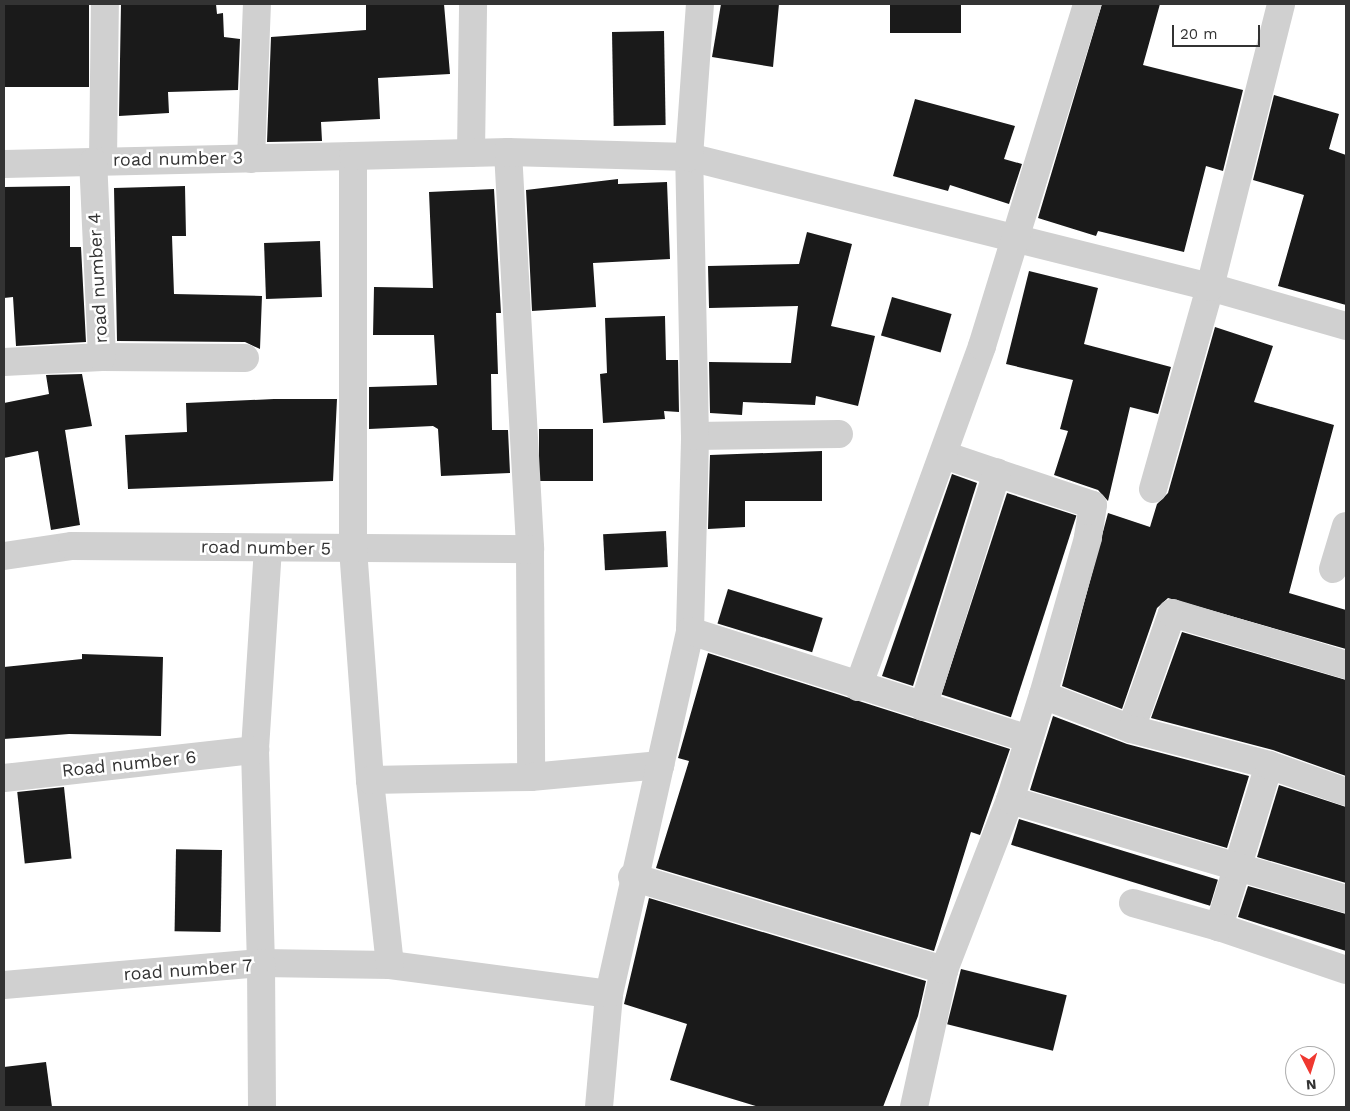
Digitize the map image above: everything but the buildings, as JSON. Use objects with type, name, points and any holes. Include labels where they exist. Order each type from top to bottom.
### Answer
[{"type":"street","name":"road number 4","points":[[4,362],[102,357],[98,161],[105,4]]},
{"type":"street","points":[[251,159],[258,4]]},
{"type":"street","points":[[471,154],[473,4]]},
{"type":"street","points":[[599,1107],[609,994],[632,877],[660,765],[690,631],[695,436],[689,157],[700,4]]},
{"type":"street","points":[[858,687],[944,455],[1016,241],[1087,4]]},
{"type":"street","points":[[1153,489],[1210,287],[1281,4]]},
{"type":"street","name":"road number 3","points":[[4,164],[508,152],[689,157],[1016,241],[1210,287],[1346,326]]},
{"type":"street","points":[[508,152],[530,549],[532,776]]},
{"type":"street","points":[[353,156],[353,549],[370,780],[390,965]]},
{"type":"street","points":[[102,357],[245,358]]},
{"type":"street","points":[[695,436],[839,434]]},
{"type":"street","points":[[914,1107],[944,970],[1010,800],[1030,739],[1088,538],[1093,505],[944,455]]},
{"type":"street","points":[[923,707],[997,472]]},
{"type":"street","points":[[1333,569],[1346,526]]},
{"type":"street","name":"road number 5","points":[[4,556],[72,546],[530,549]]},
{"type":"street","points":[[268,548],[255,750],[261,963],[390,965],[609,994]]},
{"type":"street","points":[[1131,729],[1172,613],[1346,665]]},
{"type":"street","points":[[690,631],[858,687],[1030,739]]},
{"type":"street","points":[[1043,695],[1131,729],[1269,764],[1346,792]]},
{"type":"street","name":"Road number 6","points":[[4,778],[255,750]]},
{"type":"street","points":[[1219,927],[1269,764]]},
{"type":"street","points":[[370,780],[532,776],[660,765]]},
{"type":"street","points":[[1010,800],[1237,864],[1346,899]]},
{"type":"street","points":[[632,877],[944,970]]},
{"type":"street","points":[[1133,903],[1219,927],[1346,970]]},
{"type":"street","name":"road number 7","points":[[4,985],[261,963],[262,1107]]}]
